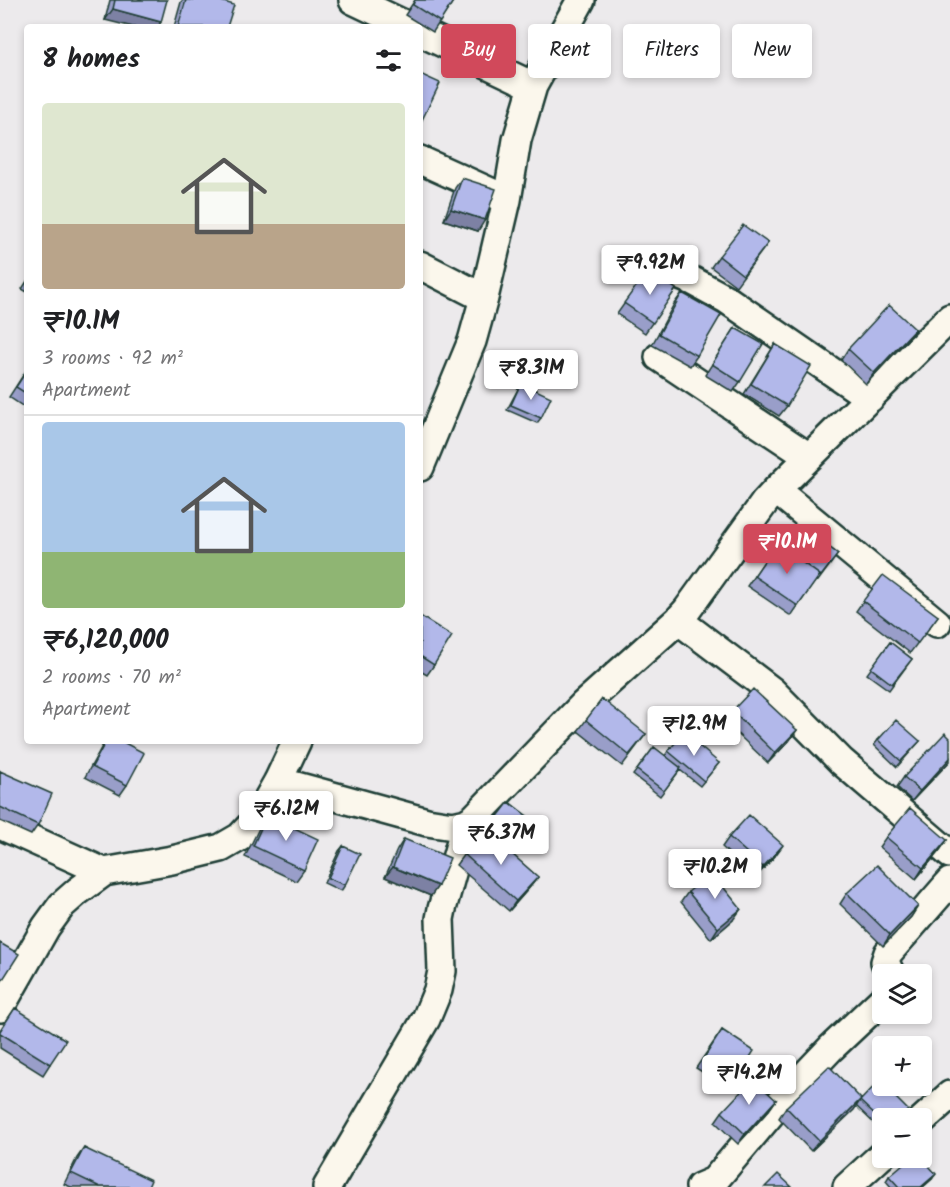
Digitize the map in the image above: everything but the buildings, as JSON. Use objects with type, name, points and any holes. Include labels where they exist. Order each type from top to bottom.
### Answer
[{"type":"street","points":[[353,0],[404,24]]},
{"type":"street","points":[[423,455],[472,340],[507,200],[517,141],[533,86],[581,0]]},
{"type":"street","points":[[423,33],[533,86]]},
{"type":"street","points":[[423,161],[507,200]]},
{"type":"street","points":[[652,265],[693,281],[726,299],[870,398]]},
{"type":"street","points":[[423,267],[484,298]]},
{"type":"street","points":[[278,781],[427,822],[453,826],[466,824],[583,705],[678,620],[765,502],[950,318]]},
{"type":"street","points":[[658,357],[809,457]]},
{"type":"street","points":[[776,490],[937,623]]},
{"type":"street","points":[[678,620],[772,691],[841,761],[950,854]]},
{"type":"street","points":[[0,1008],[46,927],[62,905],[105,872],[172,860],[221,848],[240,837],[256,820],[296,744]]},
{"type":"street","points":[[327,1187],[434,1003],[442,971],[440,919],[466,824]]},
{"type":"street","points":[[0,825],[105,872]]},
{"type":"street","points":[[886,964],[888,953],[950,882]]},
{"type":"street","points":[[700,1187],[714,1181],[789,1092],[872,1009]]},
{"type":"street","points":[[932,1111],[950,1095]]},
{"type":"street","points":[[847,1187],[872,1164]]}]
